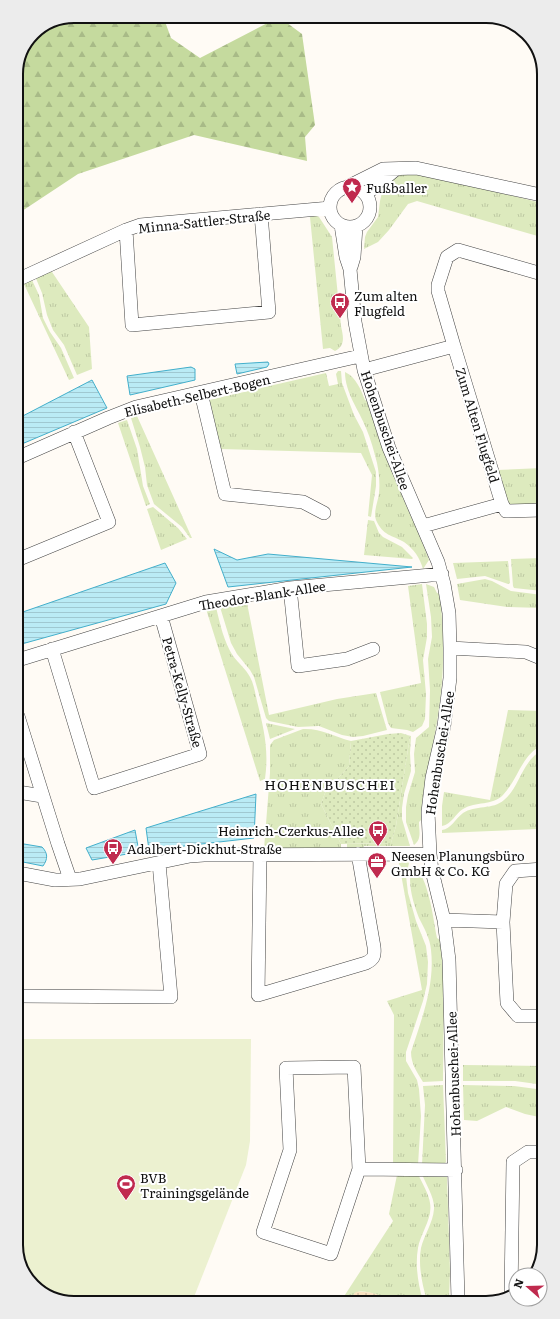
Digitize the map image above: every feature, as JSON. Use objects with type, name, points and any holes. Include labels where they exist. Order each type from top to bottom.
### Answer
[{"type":"street","points":[[349,186],[355,187],[366,194],[370,206],[366,219],[356,226],[347,227],[335,221],[331,215],[330,208],[332,196],[342,188],[383,169],[420,169],[537,194]]},
{"type":"street","points":[[366,194],[396,169]]},
{"type":"street","name":"Minna-Sattler-Straße","points":[[23,277],[140,225],[330,208]]},
{"type":"street","points":[[126,230],[132,325],[268,312],[260,214]]},
{"type":"street","name":"Hohenbuschei-Allee","points":[[341,225],[346,257],[350,269],[353,309],[360,356],[389,448],[438,562],[442,574],[449,613],[450,678],[444,726],[432,778],[428,812],[430,854],[444,920],[450,978],[456,1170],[458,1296]]},
{"type":"street","name":"Hohenbuschei-Allee","points":[[350,269],[354,257],[356,226]]},
{"type":"street","name":"Zum Alten Flugfeld","points":[[502,504],[454,346],[438,291],[438,285],[447,256],[458,250],[537,273]]},
{"type":"street","points":[[364,370],[454,346]]},
{"type":"street","name":"Elisabeth-Selbert-Bogen","points":[[23,455],[74,432],[136,407],[360,356]]},
{"type":"street","points":[[201,393],[225,494],[303,502],[324,513]]},
{"type":"street","points":[[23,558],[109,522],[74,432]]},
{"type":"street","points":[[423,526],[502,504],[506,511],[537,510]]},
{"type":"street","name":"Theodor-Blank-Allee","points":[[23,658],[206,602],[290,588],[442,574]]},
{"type":"street","points":[[290,588],[298,666],[346,659],[373,649]]},
{"type":"street","name":"Petra-Kelly-Straße","points":[[52,649],[94,788],[200,754],[161,616]]},
{"type":"street","points":[[450,648],[526,652],[537,657]]},
{"type":"street","points":[[23,733],[70,880]]},
{"type":"street","points":[[23,793],[42,796]]},
{"type":"street","points":[[260,855],[258,994],[372,960],[375,954],[358,854]]},
{"type":"street","points":[[23,874],[41,878],[70,880],[190,856],[204,855],[430,854]]},
{"type":"street","points":[[23,996],[171,997],[159,863]]},
{"type":"street","points":[[537,869],[515,870],[506,884],[504,922],[507,1003],[518,1016],[537,1016]]},
{"type":"street","points":[[444,920],[504,922]]},
{"type":"street","points":[[354,1067],[359,1169],[331,1254],[263,1232],[290,1150],[286,1068],[354,1067]]},
{"type":"street","points":[[511,1267],[513,1162],[528,1152],[537,1152]]},
{"type":"street","points":[[359,1169],[456,1170]]},
{"type":"green space","points":[[68,23],[166,23],[171,38],[200,58],[267,23],[287,23],[302,34],[315,125],[305,137],[307,161],[194,135],[78,174],[23,210],[23,71],[28,52],[34,43],[49,30]]},
{"type":"green space","points":[[403,174],[411,174],[459,182],[537,202],[537,236],[417,201],[408,204],[378,242],[364,249],[365,237],[378,217],[383,188],[388,181]]},
{"type":"green space","points":[[310,217],[319,217],[332,237],[343,337],[341,346],[335,351],[330,348],[323,349]]},
{"type":"green space","points":[[50,269],[89,327],[92,369],[77,375],[64,345],[53,330],[47,315],[42,293],[35,276]]},
{"type":"green space","points":[[31,278],[39,295],[43,318],[50,332],[61,348],[74,378],[69,380],[23,282]]},
{"type":"green space","points":[[338,371],[341,371],[342,383],[354,415],[363,432],[376,472],[376,486],[371,517],[368,516],[372,475],[361,453],[220,449],[209,400],[326,373],[329,386],[338,384],[336,374]]},
{"type":"green space","points":[[345,372],[355,380],[365,400],[368,402],[390,465],[429,560],[423,569],[414,551],[404,542],[385,532],[376,520],[375,510],[379,486],[377,463],[368,432],[347,387]]},
{"type":"green space","points":[[137,416],[192,538],[190,538],[182,527],[154,504],[147,485],[145,467],[131,418]]},
{"type":"green space","points":[[127,420],[137,449],[143,486],[150,504],[146,506],[118,423]]},
{"type":"green space","points":[[537,468],[537,506],[511,505],[508,503],[497,470]]},
{"type":"green space","points":[[153,507],[178,528],[187,539],[161,550],[147,509]]},
{"type":"green space","points":[[368,520],[374,521],[379,533],[383,537],[402,547],[413,558],[364,555]]},
{"type":"green space","points":[[537,558],[537,590],[514,588],[511,559]]},
{"type":"green space","points":[[508,561],[510,583],[508,584],[485,576],[457,579],[453,563]]},
{"type":"green space","points":[[485,579],[511,591],[537,594],[537,608],[507,607],[460,600],[457,584]]},
{"type":"green space","points":[[422,584],[427,624],[427,637],[423,660],[426,694],[425,719],[422,726],[413,732],[391,728],[388,723],[380,692],[421,683],[408,586]]},
{"type":"green space","points":[[426,584],[434,587],[437,593],[440,594],[443,639],[443,670],[436,728],[423,793],[421,820],[419,822],[420,832],[417,843],[414,845],[406,822],[406,807],[415,772],[414,754],[416,738],[429,727],[430,690],[428,659],[432,637],[431,617]]},
{"type":"green space","points":[[247,603],[269,715],[337,699],[376,693],[387,730],[353,737],[342,735],[319,726],[298,727],[269,721],[266,718],[254,677],[231,643],[220,607]]},
{"type":"green space","points":[[216,607],[227,645],[233,656],[248,674],[254,689],[264,730],[266,749],[265,779],[260,781],[206,609]]},
{"type":"green space","points":[[508,710],[537,711],[537,748],[524,761],[513,782],[503,795],[494,801],[473,805],[463,809],[451,821],[442,826],[444,792],[490,800]]},
{"type":"green space","points":[[266,723],[295,729],[270,739]]},
{"type":"green space","points":[[303,729],[321,731],[351,741],[349,766],[325,793],[321,804],[341,844],[341,849],[264,849],[270,773],[270,745],[274,740]]},
{"type":"green space","points":[[401,733],[411,736],[411,771],[404,794],[402,808],[402,819],[410,846],[364,846],[363,848],[347,848],[347,844],[391,843],[396,826],[410,736]]},
{"type":"green space","points":[[401,733],[410,736],[396,826],[391,843],[341,844],[321,804],[325,793],[349,766],[351,741]]},
{"type":"green space","points":[[537,753],[537,829],[442,833],[442,830],[450,826],[463,813],[473,809],[495,805],[504,800],[514,788],[525,767]]},
{"type":"green space","points":[[399,863],[409,863],[406,876],[408,893],[416,921],[426,946],[428,962],[427,984],[423,1001],[406,1052],[406,1061],[417,1080],[421,1116],[418,1165],[393,1166],[394,1015],[387,1001],[422,990]]},
{"type":"green space","points":[[413,864],[418,870],[427,888],[437,938],[440,940],[444,975],[443,1081],[423,1082],[415,1068],[411,1056],[427,1001],[432,963],[429,941],[419,918],[411,891],[410,877]]},
{"type":"green space","name":"BVB Trainingsgelände","points":[[23,1039],[251,1039],[250,1141],[246,1165],[194,1296],[71,1296],[52,1291],[38,1281],[34,1276],[28,1267],[24,1255]]},
{"type":"green space","points":[[463,1065],[537,1066],[537,1084],[515,1081],[463,1081]]},
{"type":"green space","points":[[443,1085],[446,1162],[444,1164],[422,1165],[425,1105],[423,1086]]},
{"type":"green space","points":[[463,1085],[514,1086],[537,1089],[537,1117],[506,1107],[477,1121],[464,1120]]},
{"type":"green space","points":[[444,1173],[447,1177],[450,1271],[449,1296],[426,1296],[424,1288],[421,1274],[420,1254],[422,1243],[432,1219],[434,1205],[432,1196],[422,1174]]},
{"type":"green space","points":[[418,1174],[430,1203],[430,1214],[419,1243],[417,1254],[418,1274],[422,1296],[380,1296],[363,1291],[353,1296],[344,1296],[393,1221],[389,1214],[397,1175]]},
{"type":"sand","points":[[356,1292],[365,1292],[382,1296],[353,1296]]},
{"type":"water","points":[[268,362],[269,364],[267,367],[237,374],[235,364]]},
{"type":"water","points":[[191,367],[195,369],[195,380],[130,395],[127,376]]},
{"type":"water","points":[[92,380],[107,408],[23,443],[23,416]]},
{"type":"water","points":[[214,549],[237,560],[268,554],[412,567],[228,587]]},
{"type":"water","points":[[165,563],[176,583],[166,604],[23,644],[23,612]]},
{"type":"water","points":[[256,794],[254,838],[149,850],[146,828]]},
{"type":"water","points":[[135,830],[139,852],[92,860],[86,848]]},
{"type":"water","points":[[23,844],[42,847],[47,856],[43,866],[23,862]]},
{"type":"place","name":"Fußballer","points":[[352,204]]},
{"type":"place","name":"Zum alten Flugfeld","points":[[340,319]]},
{"type":"place","name":"Heinrich-Czerkus-Allee","points":[[378,847]]},
{"type":"place","name":"Adalbert-Dickhut-Straße","points":[[113,865]]},
{"type":"place","name":"Neesen Planungsbüro GmbH & Co. KG","points":[[377,879]]},
{"type":"place","name":"BVB Trainingsgelände","points":[[126,1201]]},
{"type":"district","name":"HOHENBUSCHEI","points":[[330,784]]}]
